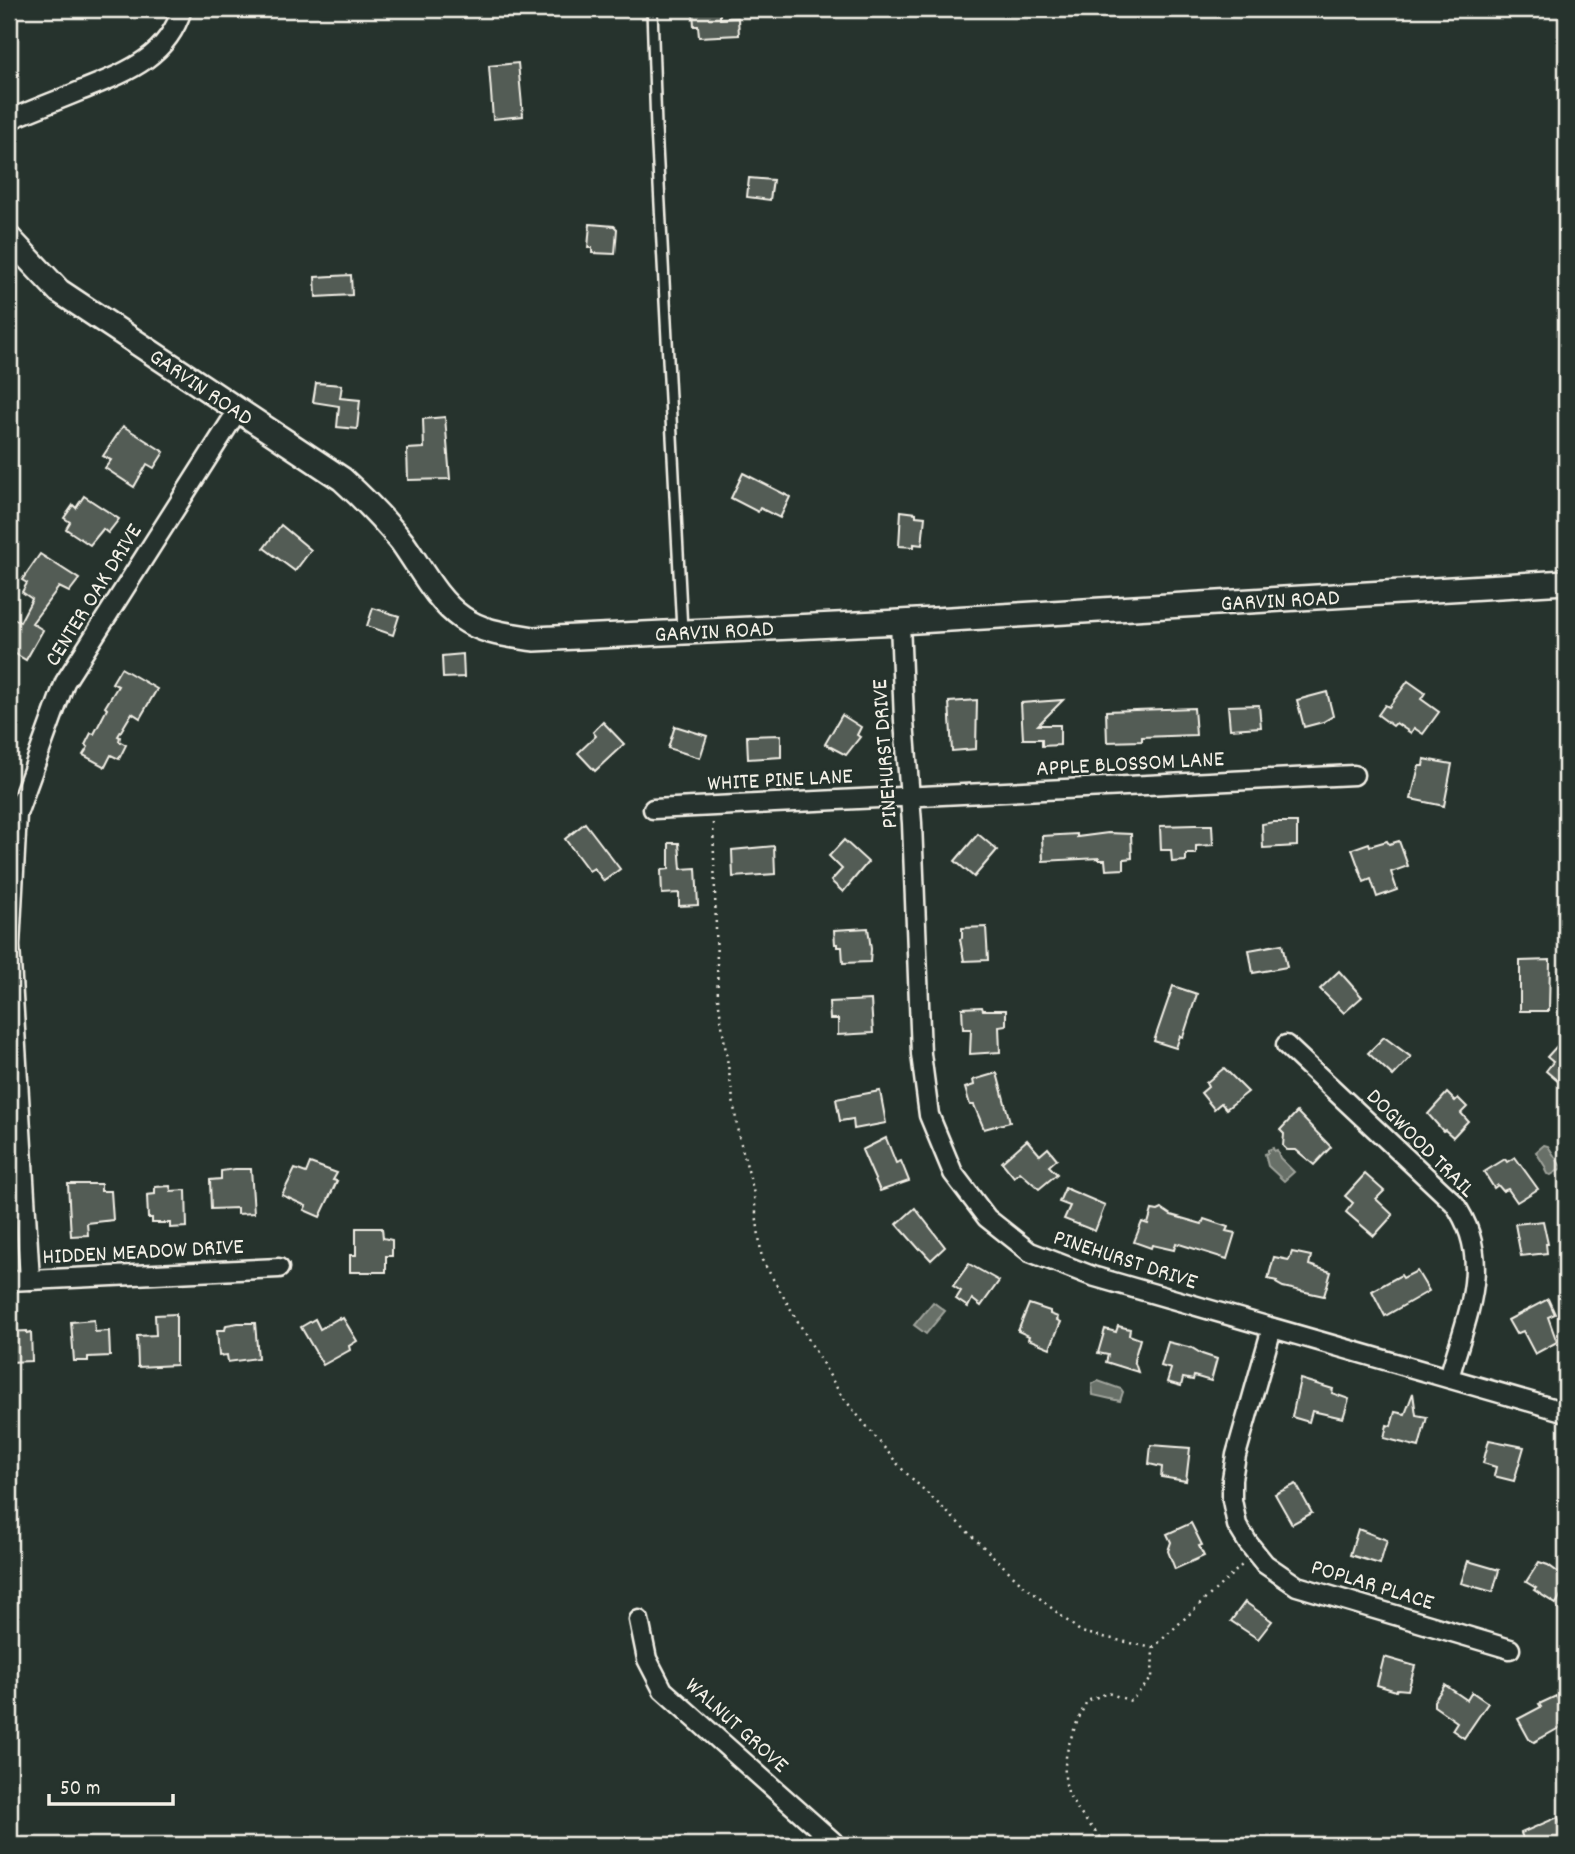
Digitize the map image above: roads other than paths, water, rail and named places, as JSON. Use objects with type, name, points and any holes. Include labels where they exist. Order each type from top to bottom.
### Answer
[{"type":"street","points":[[9,120],[132,70],[159,48],[172,33],[182,9]]},
{"type":"street","name":"GARVIN ROAD","points":[[9,238],[59,291],[342,479],[371,505],[400,539],[446,603],[463,619],[485,630],[534,639],[900,622],[1566,582]]},
{"type":"street","name":"CENTER OAK DRIVE","points":[[30,1280],[10,939],[17,814],[65,682],[238,410]]},
{"type":"street","name":"PINEHURST DRIVE","points":[[900,622],[920,1054],[929,1115],[953,1173],[987,1218],[1030,1252],[1093,1276],[1566,1412]]},
{"type":"street","name":"APPLE BLOSSOM LANE","points":[[909,796],[1354,775]]},
{"type":"street","name":"WHITE PINE LANE","points":[[653,809],[909,796]]},
{"type":"street","name":"DOGWOOD TRAIL","points":[[1286,1045],[1454,1203],[1465,1219],[1473,1241],[1477,1265],[1474,1286],[1449,1378]]},
{"type":"street","name":"HIDDEN MEADOW DRIVE","points":[[9,1281],[279,1268]]},
{"type":"street","name":"POPLAR PLACE","points":[[1272,1328],[1236,1455],[1232,1479],[1231,1500],[1237,1525],[1256,1554],[1265,1564],[1297,1586],[1510,1649]]},
{"type":"street","name":"WALNUT GROVE","points":[[639,1619],[647,1659],[663,1690],[837,1845]]},
{"type":"lane","points":[[652,9],[682,632]]}]
